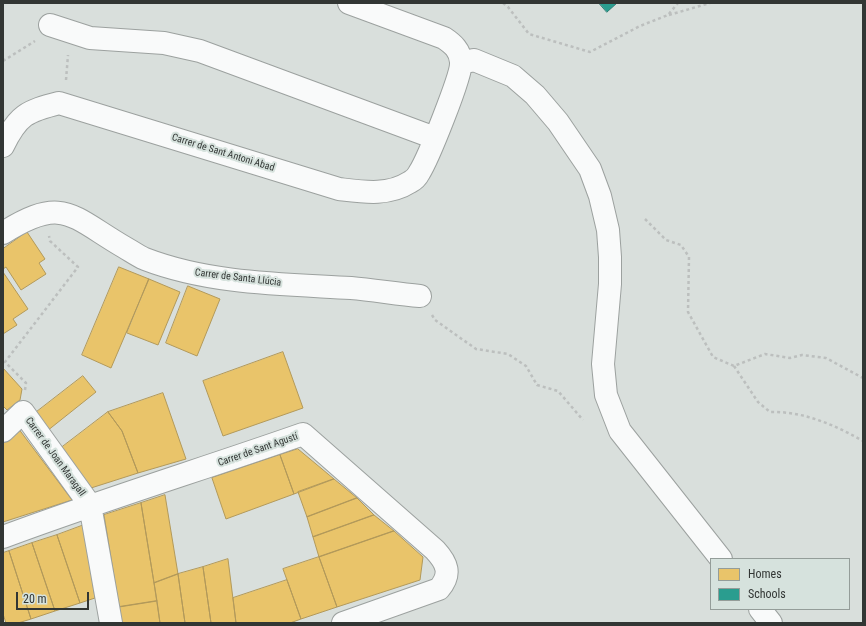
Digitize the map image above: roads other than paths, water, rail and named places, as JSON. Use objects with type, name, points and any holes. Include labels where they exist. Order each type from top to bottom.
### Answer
[{"type":"street","points":[[349,3],[444,38],[457,49],[461,63],[474,60],[513,76],[535,95],[558,122],[590,169],[600,196],[608,230],[610,257],[610,284],[603,364],[606,395],[620,431],[720,558]]},
{"type":"street","points":[[45,34],[164,43],[200,51],[434,151]]},
{"type":"street","name":"Carrer de Sant Antoni Abad","points":[[3,146],[8,135],[28,112],[59,103],[378,193],[392,190],[408,183],[419,175],[434,151],[461,63]]},
{"type":"street","name":"Carrer de Santa Llúcia","points":[[3,234],[22,221],[44,213],[60,212],[75,216],[145,259],[199,275],[276,284],[353,288],[420,296]]},
{"type":"street","name":"Carrer de Joan Maragall","points":[[3,431],[23,412],[90,505],[111,623]]},
{"type":"street","name":"Carrer de Sant Agustí","points":[[3,537],[90,505],[180,477],[303,434],[439,553],[448,570],[446,580],[439,589],[343,623]]},
{"type":"street","points":[[761,610],[771,623]]}]
